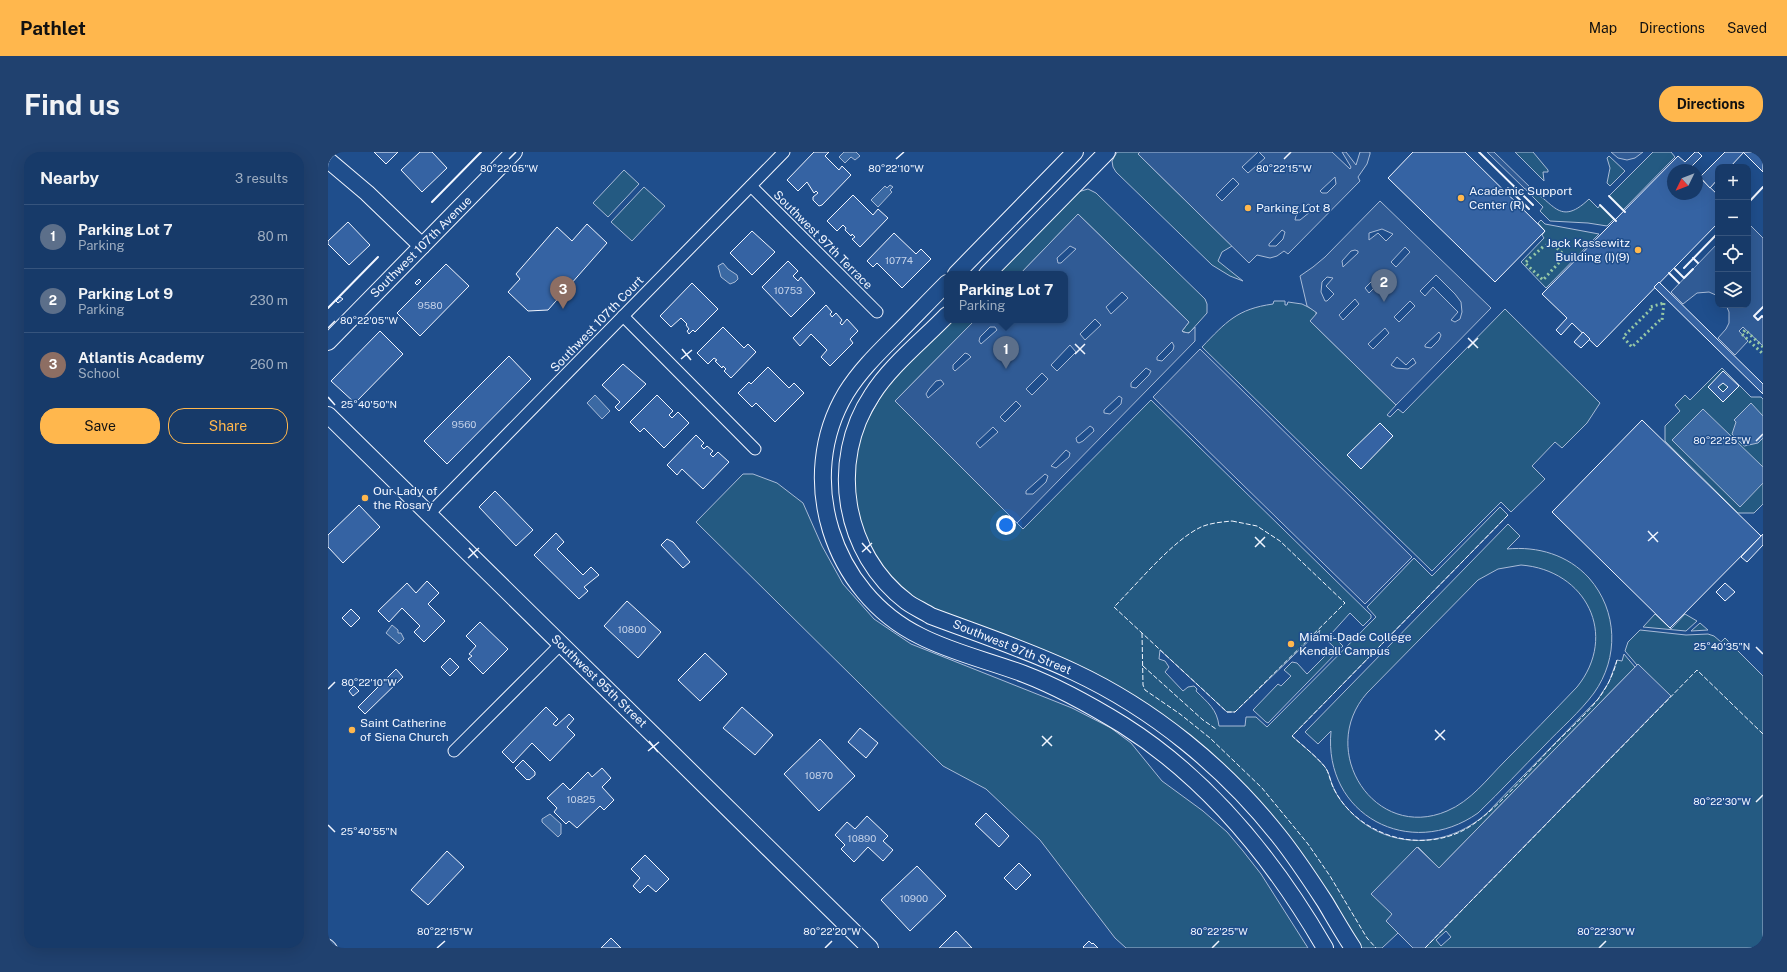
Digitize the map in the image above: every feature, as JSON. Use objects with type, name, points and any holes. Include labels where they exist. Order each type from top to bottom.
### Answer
[{"type":"street","name":"Southwest 107th Avenue","points":[[328,342],[514,152]]},
{"type":"street","name":"Southwest 107th Court","points":[[428,515],[784,152]]},
{"type":"street","points":[[959,271],[1075,152]]},
{"type":"street","points":[[990,271],[1107,152]]},
{"type":"street","points":[[328,160],[366,193],[422,246]]},
{"type":"street","name":"Southwest 97th Terrace","points":[[751,186],[877,312]]},
{"type":"street","name":"Southwest 97th Street","points":[[944,286],[860,373],[845,395],[833,420],[828,437],[823,469],[822,488],[828,521],[839,552],[855,581],[874,604],[920,636],[1024,674],[1056,688],[1133,732],[1159,750],[1224,808],[1257,846],[1308,918],[1325,948]]},
{"type":"street","points":[[623,316],[756,449]]},
{"type":"street","name":"Southwest 97th Street","points":[[944,318],[880,383],[864,406],[851,442],[848,456],[847,486],[851,519],[862,549],[883,578],[908,603],[931,616],[1034,654],[1076,672],[1115,694],[1192,746],[1248,800],[1278,834],[1300,865],[1353,948]]},
{"type":"street","name":"Southwest 95th Street","points":[[328,414],[428,515],[870,948]]},
{"type":"street","points":[[454,751],[561,644]]},
{"type":"street","points":[[1056,688],[1068,681],[1099,696],[1115,694]]},
{"type":"street","points":[[1308,918],[1326,934],[1336,948]]},
{"type":"street","points":[[328,945],[331,948]]},
{"type":"shaded area","points":[[844,152],[856,152],[860,156],[855,160],[851,157],[845,163],[839,157]]},
{"type":"shaded area","points":[[1117,152],[1140,152],[1138,154],[1232,246],[1222,252],[1218,261],[1243,281],[1230,276],[1212,265],[1116,172],[1112,161]]},
{"type":"shaded area","name":"Parking Lot 8","points":[[1140,152],[1258,152],[1242,167],[1248,173],[1265,158],[1259,152],[1332,152],[1350,169],[1351,167],[1342,152],[1346,152],[1356,165],[1360,152],[1370,152],[1367,164],[1358,177],[1360,181],[1288,254],[1284,251],[1277,256],[1270,258],[1257,255],[1249,263],[1138,154]],"holes":[[[1335,177],[1336,184],[1327,193],[1322,193],[1320,191]],[[1233,178],[1239,184],[1222,201],[1216,195]],[[1308,204],[1310,205],[1310,212],[1300,220],[1295,220],[1296,216]],[[1282,230],[1285,232],[1283,239],[1276,246],[1269,246],[1269,244]]]},
{"type":"shaded area","points":[[1487,152],[1494,152],[1534,191],[1525,189]]},
{"type":"shaded area","points":[[1515,152],[1533,152],[1548,170],[1548,172],[1543,172],[1544,181]]},
{"type":"shaded area","points":[[1611,152],[1643,152],[1635,158],[1627,160],[1618,158]]},
{"type":"shaded area","points":[[1653,152],[1671,152],[1675,157],[1623,210],[1609,196]]},
{"type":"shaded area","points":[[1609,156],[1625,171],[1610,186],[1607,183],[1610,168],[1607,158]]},
{"type":"shaded area","points":[[624,170],[639,184],[608,217],[593,203]]},
{"type":"shaded area","points":[[890,185],[893,187],[890,190],[892,192],[878,207],[871,200],[885,186],[887,188]]},
{"type":"shaded area","points":[[644,187],[665,206],[632,241],[611,222]]},
{"type":"shaded area","points":[[1088,189],[1096,193],[1205,299],[1207,304],[1207,313],[1190,332],[1187,333],[1182,331],[1189,322],[1078,214],[1023,271],[999,271],[1078,192]]},
{"type":"shaded area","points":[[1526,190],[1535,193],[1561,211],[1569,212],[1578,208],[1589,199],[1598,208],[1600,205],[1614,219],[1607,226],[1588,223],[1550,221],[1540,211],[1543,207]]},
{"type":"shaded area","points":[[1380,201],[1491,308],[1396,405],[1310,321],[1317,313],[1307,306],[1300,276],[1325,257]],"holes":[[[1382,229],[1393,234],[1386,241],[1378,233],[1369,240],[1369,233]],[[1405,247],[1410,252],[1396,267],[1391,262]],[[1351,251],[1358,251],[1358,253],[1343,267],[1342,261]],[[1381,272],[1385,277],[1369,293],[1365,288]],[[1436,275],[1461,302],[1462,312],[1460,319],[1455,322],[1451,320],[1458,312],[1433,287],[1425,296],[1420,291]],[[1327,277],[1333,278],[1326,286],[1334,294],[1327,301],[1325,301],[1321,292],[1322,282]],[[1355,299],[1359,304],[1343,320],[1339,315]],[[1410,301],[1415,306],[1399,322],[1394,317]],[[1385,328],[1389,333],[1373,349],[1368,344]],[[1439,332],[1441,335],[1439,340],[1431,348],[1425,347],[1425,345]],[[1397,357],[1406,365],[1413,358],[1416,363],[1408,369],[1396,368],[1391,365]]]},
{"type":"shaded area","points":[[1078,214],[1189,322],[1182,331],[1183,332],[1189,333],[1195,327],[1195,341],[1017,523],[895,401],[972,323],[1068,323],[1068,271],[1023,271]],"holes":[[[1070,246],[1076,249],[1061,263],[1058,263],[1057,258]],[[1122,292],[1128,298],[1111,314],[1106,307]],[[1095,319],[1101,325],[1085,340],[1080,334]],[[990,327],[995,327],[997,330],[981,344],[979,341],[980,337]],[[1172,342],[1174,346],[1173,350],[1162,361],[1157,360],[1157,357]],[[1070,345],[1076,352],[1057,371],[1051,365]],[[965,353],[971,357],[955,371],[953,369],[953,365]],[[1146,368],[1151,371],[1136,388],[1131,387],[1131,383]],[[1042,373],[1048,379],[1032,395],[1026,389]],[[941,380],[944,384],[928,398],[926,394],[936,381]],[[1119,396],[1122,398],[1121,404],[1110,414],[1104,413],[1104,410]],[[1016,401],[1021,406],[1005,422],[1000,417]],[[1090,426],[1093,428],[1094,431],[1083,441],[1079,443],[1077,442],[1076,438]],[[993,427],[998,432],[980,448],[976,443]],[[1066,450],[1070,453],[1069,457],[1056,468],[1051,466]],[[1045,474],[1048,476],[1046,482],[1033,494],[1026,494],[1026,491]]]},
{"type":"shaded area","points":[[1541,220],[1545,224],[1599,234],[1546,288],[1521,262],[1544,238],[1542,235],[1545,231],[1538,223]]},
{"type":"shaded area","points":[[1751,226],[1763,238],[1763,307],[1754,316],[1758,320],[1762,316],[1763,317],[1763,346],[1743,327],[1739,331],[1748,341],[1735,355],[1718,338],[1729,323],[1729,312],[1727,308],[1751,308]]},
{"type":"shaded area","points":[[1715,246],[1715,295],[1709,292],[1697,293],[1683,304],[1671,292]]},
{"type":"shaded area","points":[[723,263],[728,269],[737,275],[738,279],[735,282],[730,284],[721,277],[718,266]]},
{"type":"shaded area","points":[[1274,301],[1285,301],[1285,305],[1287,305],[1288,302],[1302,304],[1316,311],[1316,315],[1310,321],[1396,405],[1387,415],[1390,417],[1398,409],[1403,413],[1505,309],[1600,403],[1587,423],[1562,448],[1555,442],[1532,466],[1545,479],[1511,512],[1501,502],[1432,571],[1202,347],[1218,330],[1233,318],[1250,309],[1273,304]]},
{"type":"shaded area","points":[[948,323],[972,323],[895,401],[1023,529],[1151,400],[1371,615],[1371,618],[1363,626],[1350,613],[1331,634],[1343,646],[1268,723],[1253,710],[1278,684],[1281,686],[1291,676],[1284,670],[1292,662],[1297,663],[1307,674],[1334,647],[1319,633],[1320,630],[1235,712],[1227,712],[1160,650],[1159,659],[1165,661],[1169,667],[1165,672],[1183,691],[1188,687],[1194,686],[1197,689],[1196,691],[1214,711],[1219,726],[1245,726],[1246,717],[1256,717],[1267,727],[1376,617],[1367,607],[1414,558],[1432,576],[1500,507],[1508,515],[1292,736],[1314,755],[1325,767],[1336,793],[1346,807],[1361,821],[1378,832],[1397,838],[1415,840],[1434,839],[1453,834],[1471,825],[1487,813],[1598,699],[1609,682],[1617,660],[1622,661],[1624,654],[1635,667],[1439,868],[1418,847],[1392,915],[1386,921],[1398,933],[1382,948],[1361,948],[1192,739],[929,607],[902,589],[879,563],[861,530],[852,477],[861,432],[886,387]]},
{"type":"shaded area","points":[[1200,349],[1412,557],[1365,604],[1153,397]]},
{"type":"shaded area","points":[[1722,368],[1751,397],[1761,397],[1763,399],[1763,504],[1754,513],[1738,513],[1665,441],[1665,426],[1680,411],[1675,405],[1685,395],[1690,400]]},
{"type":"shaded area","points":[[595,395],[610,411],[602,419],[587,403]]},
{"type":"shaded area","points":[[1751,403],[1763,416],[1763,438],[1758,443],[1744,446],[1732,434],[1736,422],[1734,420]]},
{"type":"shaded area","points":[[1703,409],[1763,467],[1763,483],[1740,507],[1672,440]]},
{"type":"shaded area","points":[[743,474],[753,474],[777,483],[803,503],[822,546],[843,584],[874,619],[911,644],[1072,708],[1111,728],[1131,743],[1162,781],[1203,811],[1227,832],[1261,874],[1308,948],[1126,948],[1115,938],[1040,840],[986,789],[943,766],[696,522]]},
{"type":"shaded area","points":[[1508,524],[1520,536],[1507,549],[1519,548],[1541,551],[1572,563],[1589,578],[1599,591],[1606,605],[1612,635],[1611,650],[1608,665],[1594,693],[1576,714],[1478,813],[1452,827],[1425,832],[1399,830],[1376,822],[1356,807],[1341,786],[1332,761],[1331,731],[1318,744],[1305,732]],"holes":[[[1521,565],[1544,570],[1563,579],[1578,592],[1589,608],[1595,627],[1595,647],[1589,667],[1577,687],[1471,796],[1456,807],[1447,811],[1421,817],[1397,814],[1377,803],[1361,785],[1351,764],[1348,740],[1353,716],[1367,693],[1478,580],[1498,569]]]},
{"type":"shaded area","points":[[1655,614],[1671,629],[1685,614],[1697,621],[1686,631],[1643,627]]},
{"type":"shaded area","points":[[1700,623],[1708,630],[1691,631]]},
{"type":"shaded area","points":[[392,625],[398,630],[398,633],[401,633],[404,639],[399,644],[386,633]]},
{"type":"shaded area","points":[[1640,630],[1686,635],[1708,634],[1714,636],[1721,642],[1725,638],[1763,676],[1763,948],[1425,948],[1670,696],[1638,664],[1637,665],[1625,651],[1628,642]],"holes":[[[1446,931],[1451,937],[1441,946],[1436,940]]]},
{"type":"shaded area","points":[[1638,664],[1671,696],[1425,948],[1413,948],[1386,921],[1392,914],[1371,894],[1417,847],[1439,868]]},
{"type":"shaded area","points":[[550,814],[561,824],[561,834],[558,837],[542,822],[542,819]]},
{"type":"building","points":[[374,152],[398,152],[386,164]]},
{"type":"building","points":[[420,152],[432,152],[447,168],[422,192],[401,170]]},
{"type":"building","points":[[814,152],[829,152],[825,156],[839,170],[842,166],[851,175],[822,205],[819,206],[813,200],[813,197],[818,193],[816,191],[814,193],[807,182],[798,191],[787,180]]},
{"type":"building","name":"Academic Support Center (R)","points":[[1413,152],[1465,152],[1545,231],[1495,282],[1388,178]]},
{"type":"building","name":"Jack Kassewitz Building (I)(9)","points":[[1695,152],[1698,152],[1702,156],[1694,164],[1670,164],[1678,156],[1685,162]]},
{"type":"building","points":[[1725,152],[1744,152],[1733,164],[1715,164],[1715,182],[1710,188],[1703,180],[1703,174]]},
{"type":"building","points":[[1743,152],[1763,152],[1763,172]]},
{"type":"building","name":"Jack Kassewitz Building (I)(9)","points":[[1667,167],[1667,200],[1703,200],[1703,181],[1715,192],[1715,226],[1597,347],[1572,323],[1561,335],[1556,330],[1567,318],[1542,294]]},
{"type":"building","points":[[853,195],[873,215],[878,209],[888,218],[860,247],[852,239],[855,237],[852,234],[851,236],[845,230],[846,228],[843,225],[837,231],[827,221]]},
{"type":"building","points":[[348,222],[370,245],[349,265],[328,244],[328,241]]},
{"type":"building","points":[[587,224],[607,243],[548,310],[528,311],[508,292],[520,279],[516,274],[557,227],[572,241]]},
{"type":"building","points":[[752,231],[775,252],[752,275],[730,253]]},
{"type":"building","points":[[894,233],[916,254],[921,249],[931,259],[902,288],[877,263],[873,267],[867,261]]},
{"type":"building","points":[[788,261],[798,271],[793,276],[798,281],[801,277],[815,293],[791,317],[762,287]]},
{"type":"building","points":[[446,264],[469,286],[420,336],[397,313]]},
{"type":"building","points":[[419,279],[421,281],[417,285],[415,283]]},
{"type":"building","points":[[1659,282],[1763,384],[1763,394],[1654,287]]},
{"type":"building","points":[[692,283],[718,309],[695,332],[693,330],[689,334],[687,331],[689,329],[686,325],[687,324],[681,318],[671,327],[660,316]]},
{"type":"building","points":[[340,297],[343,299],[338,303],[336,301]]},
{"type":"building","points":[[826,305],[832,312],[830,314],[832,317],[836,313],[842,320],[840,323],[842,325],[847,319],[858,331],[850,339],[853,343],[830,366],[821,357],[827,350],[811,334],[800,346],[793,338]]},
{"type":"building","points":[[723,327],[744,348],[748,344],[756,352],[731,378],[724,371],[726,369],[723,366],[722,368],[715,361],[717,360],[714,358],[708,364],[697,353]]},
{"type":"building","points":[[380,331],[403,354],[355,403],[331,381]]},
{"type":"building","points":[[1583,332],[1590,339],[1581,348],[1574,342]]},
{"type":"building","points":[[509,356],[531,379],[447,464],[424,441]]},
{"type":"building","points":[[623,364],[646,384],[619,411],[615,407],[620,402],[602,385]]},
{"type":"building","points":[[768,367],[789,388],[794,383],[804,393],[775,422],[756,403],[752,407],[738,393],[749,382],[751,384]]},
{"type":"building","points":[[1723,371],[1739,386],[1723,402],[1708,387]],"holes":[[[1723,383],[1728,387],[1723,392],[1718,387]]]},
{"type":"building","points":[[657,395],[673,411],[669,415],[672,418],[678,412],[689,423],[664,448],[644,428],[640,432],[630,422]]},
{"type":"building","points":[[1642,420],[1761,536],[1670,628],[1552,512]]},
{"type":"building","points":[[1380,423],[1393,436],[1361,469],[1347,455]]},
{"type":"building","points":[[696,435],[704,443],[701,446],[704,449],[707,446],[713,451],[710,454],[713,457],[718,452],[729,462],[703,489],[682,469],[677,475],[667,465]]},
{"type":"building","points":[[495,491],[533,530],[516,546],[479,507]]},
{"type":"building","points":[[359,505],[380,527],[343,563],[328,547],[328,535]]},
{"type":"building","points":[[556,533],[564,542],[557,549],[583,575],[591,567],[599,575],[584,587],[588,591],[579,599],[534,555]]},
{"type":"building","points":[[1763,534],[1763,545],[1747,562],[1741,557]]},
{"type":"building","points":[[667,539],[673,542],[690,562],[683,568],[661,545]]},
{"type":"building","points":[[427,581],[439,593],[428,604],[445,621],[424,642],[414,632],[420,626],[402,608],[389,622],[378,611],[407,583],[416,593]]},
{"type":"building","points":[[1725,583],[1735,592],[1725,601],[1716,592]]},
{"type":"building","points":[[627,601],[661,632],[638,658],[604,626]]},
{"type":"building","points":[[351,609],[360,618],[351,627],[342,618]]},
{"type":"building","points":[[480,622],[508,649],[483,674],[468,659],[472,656],[469,654],[476,646],[466,636]]},
{"type":"building","points":[[705,653],[727,674],[700,701],[678,680]]},
{"type":"building","points":[[450,658],[459,667],[450,676],[441,667]]},
{"type":"building","points":[[396,669],[403,677],[365,714],[358,707]]},
{"type":"building","points":[[354,686],[359,691],[353,696],[349,691]]},
{"type":"building","points":[[546,707],[558,719],[553,724],[556,726],[569,714],[574,719],[567,727],[575,735],[550,761],[532,743],[513,763],[502,752]]},
{"type":"building","points":[[742,707],[773,735],[755,755],[723,728]]},
{"type":"building","points":[[860,728],[878,743],[866,758],[848,742]]},
{"type":"building","points":[[820,739],[855,776],[819,811],[784,774]]},
{"type":"building","points":[[523,760],[535,772],[535,775],[529,780],[527,780],[515,768]]},
{"type":"building","points":[[602,768],[611,778],[602,787],[614,800],[604,810],[600,806],[577,828],[569,821],[566,824],[554,812],[557,808],[547,798],[563,783],[570,790],[588,772],[592,777]]},
{"type":"building","points":[[986,813],[1009,836],[999,847],[975,824]]},
{"type":"building","points":[[867,816],[888,836],[883,841],[893,850],[883,861],[868,847],[854,862],[841,849],[845,845],[835,835],[847,822],[855,829]]},
{"type":"building","points":[[447,851],[464,867],[428,905],[411,890]]},
{"type":"building","points":[[645,855],[669,879],[656,892],[648,885],[640,893],[633,886],[640,878],[631,869]]},
{"type":"building","points":[[1019,863],[1031,875],[1016,890],[1004,878]]},
{"type":"building","points":[[917,866],[946,896],[910,931],[881,900]]},
{"type":"building","points":[[956,931],[972,948],[939,948]]},
{"type":"building","points":[[611,938],[621,948],[601,948]]},
{"type":"building","points":[[1089,941],[1098,948],[1084,948],[1083,947]]},
{"type":"hedge","points":[[1531,257],[1525,263],[1543,280],[1565,256],[1555,246],[1548,243],[1546,245]]},
{"type":"hedge","points":[[1534,255],[1545,245]]},
{"type":"hedge","points":[[1664,303],[1662,320],[1661,319],[1632,347],[1623,337],[1651,309],[1650,307],[1664,303]]},
{"type":"hedge","points":[[1763,347],[1745,330],[1742,334],[1763,354]]},
{"type":"fence","points":[[1508,515],[1292,736],[1314,755],[1325,767],[1328,771],[1333,787],[1342,802],[1367,825],[1383,833],[1402,839],[1431,840],[1451,836],[1483,817],[1507,795],[1587,712],[1605,689],[1617,660]]},
{"type":"fence","points":[[1232,521],[1257,526],[1280,541],[1345,603],[1235,712],[1227,712],[1114,607],[1167,552],[1190,533],[1201,527],[1232,521]]},
{"type":"fence","points":[[1142,633],[1143,685],[1145,690],[1180,714],[1210,738],[1262,788],[1308,844],[1330,876],[1367,938],[1376,948]]},
{"type":"fence","points":[[1143,666],[1203,720],[1216,729]]},
{"type":"fence","points":[[1425,948],[1697,670],[1763,734]]},
{"type":"wall","points":[[432,202],[481,152]]},
{"type":"wall","points":[[1479,152],[1533,205]]},
{"type":"wall","points":[[1751,200],[1763,187]]},
{"type":"wall","points":[[1508,188],[1529,209]]},
{"type":"wall","points":[[1609,196],[1625,212]]},
{"type":"wall","points":[[1600,205],[1616,221]]},
{"type":"wall","points":[[1684,268],[1715,236]]},
{"type":"wall","points":[[328,308],[378,257]]},
{"type":"wall","points":[[1693,258],[1698,263]]},
{"type":"wall","points":[[1675,269],[1684,278],[1693,269]]},
{"type":"wall","points":[[1669,273],[1679,283]]},
{"type":"wall","points":[[1763,307],[1754,316],[1758,320],[1762,316],[1763,317]]},
{"type":"place","name":"Academic Support Center (R)","points":[[1461,198]]},
{"type":"place","name":"Parking Lot 8","points":[[1248,208]]},
{"type":"place","name":"Jack Kassewitz Building (I)(9)","points":[[1638,250]]},
{"type":"place","name":"Parking Lot 9","points":[[1384,302]]},
{"type":"place","name":"Atlantis Academy","points":[[563,309]]},
{"type":"place","name":"Parking Lot 7","points":[[1006,369]]},
{"type":"place","name":"Our Lady of the Rosary","points":[[365,498]]},
{"type":"place","name":"Miami-Dade College Kendall Campus","points":[[1291,644]]},
{"type":"place","name":"Saint Catherine of Siena Church","points":[[352,730]]}]
